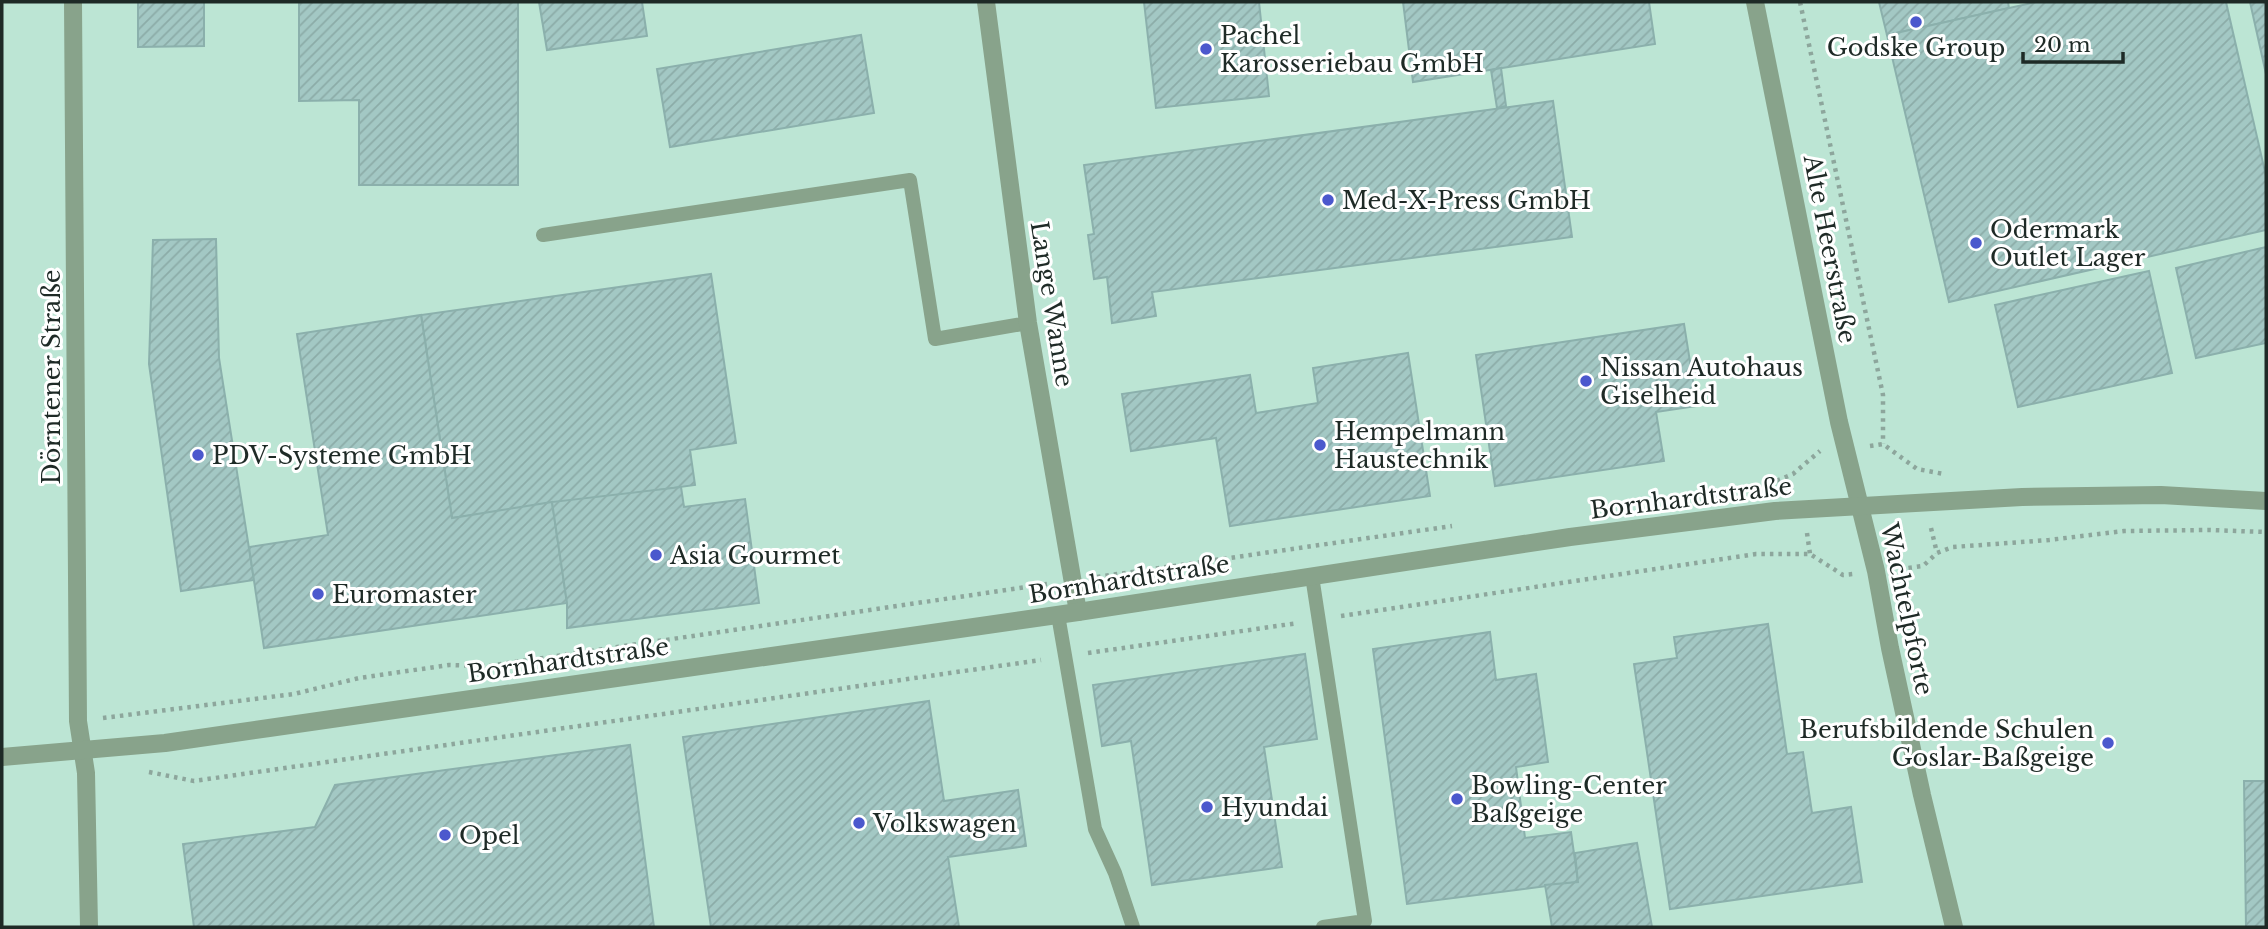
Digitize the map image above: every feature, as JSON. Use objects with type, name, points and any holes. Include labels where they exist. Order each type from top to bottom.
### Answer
[{"type":"street","name":"Dörntener Straße","points":[[73,2],[78,721],[86,773],[89,927]]},
{"type":"street","name":"Lange Wanne","points":[[986,2],[1028,323],[1078,612]]},
{"type":"street","name":"Alte Heerstraße","points":[[1755,2],[1845,448],[1859,505]]},
{"type":"street","name":"Bornhardtstraße","points":[[2,757],[81,751],[256,730],[1058,615],[1582,536],[1775,511],[2022,497],[2161,495],[2266,501]]},
{"type":"street","name":"Wachtelpforte","points":[[1859,505],[1877,572],[1880,600],[1910,742],[1954,927]]},
{"type":"lane","points":[[543,236],[911,180],[935,339],[1028,323]]},
{"type":"lane","points":[[1312,576],[1365,921],[1323,927]]},
{"type":"lane","points":[[1058,615],[1095,829],[1115,873],[1133,927]]},
{"type":"path","points":[[1800,2],[1883,395],[1883,444]]},
{"type":"path","points":[[1762,487],[1793,474],[1817,452],[1883,444],[1917,469],[1952,475]]},
{"type":"path","points":[[78,721],[294,694],[359,678],[449,665],[488,666],[1455,526]]},
{"type":"path","points":[[139,770],[194,781],[1066,657],[1756,554],[1811,554],[1843,575],[1923,566],[1937,553],[1953,547],[2124,531],[2209,530],[2266,533]]},
{"type":"shaded area","points":[[2,2],[2266,2],[2266,927],[2,927]]},
{"type":"building","points":[[138,2],[204,2],[204,46],[138,47]]},
{"type":"building","points":[[299,2],[518,2],[518,185],[359,185],[359,100],[299,101]]},
{"type":"building","points":[[539,2],[642,2],[647,36],[547,50]]},
{"type":"building","name":"Pachel Karosseriebau GmbH","points":[[1144,2],[1259,2],[1269,96],[1156,108]]},
{"type":"building","points":[[1403,2],[1649,2],[1655,44],[1413,82]]},
{"type":"building","name":"Godske Group","points":[[1879,2],[2008,2],[2009,8],[1887,35]]},
{"type":"building","points":[[2036,2],[2226,2],[2266,176],[2266,230],[1949,302],[1887,35]]},
{"type":"building","points":[[2250,2],[2266,2],[2266,74]]},
{"type":"building","points":[[861,35],[874,113],[670,147],[657,69]]},
{"type":"building","points":[[1501,68],[1506,106],[1497,108],[1491,70]]},
{"type":"building","name":"Med-X-Press GmbH","points":[[1553,101],[1572,237],[1152,292],[1156,316],[1112,323],[1107,277],[1094,279],[1088,235],[1094,234],[1084,165]]},
{"type":"building","name":"PDV-Systeme GmbH","points":[[216,239],[219,358],[254,580],[181,591],[149,364],[153,240]]},
{"type":"building","points":[[2266,247],[2266,343],[2196,358],[2176,268]]},
{"type":"building","points":[[2149,271],[2172,373],[2018,407],[1995,305]]},
{"type":"building","points":[[711,274],[736,443],[690,450],[695,485],[452,518],[421,315]]},
{"type":"building","points":[[421,315],[452,518],[552,502],[567,603],[264,648],[249,547],[328,535],[297,334]]},
{"type":"building","name":"Nissan Autohaus Giselheid","points":[[1684,324],[1697,406],[1656,412],[1664,461],[1495,486],[1476,355]]},
{"type":"building","name":"Hempelmann Haustechnik","points":[[1408,353],[1430,496],[1230,526],[1216,438],[1131,451],[1122,394],[1250,375],[1256,413],[1318,403],[1313,368]]},
{"type":"building","name":"Asia Gourmet","points":[[681,487],[684,507],[745,499],[759,603],[567,628],[567,603],[552,502]]},
{"type":"building","points":[[1768,624],[1787,754],[1803,752],[1812,813],[1851,807],[1862,882],[1670,909],[1634,664],[1677,658],[1674,637]]},
{"type":"building","name":"Bowling-Center Baßgeige","points":[[1490,632],[1496,680],[1536,674],[1548,762],[1516,767],[1525,838],[1571,832],[1578,882],[1407,904],[1373,649]]},
{"type":"building","name":"Hyundai","points":[[1305,654],[1317,739],[1264,747],[1282,867],[1152,885],[1131,741],[1102,746],[1093,685]]},
{"type":"building","name":"Volkswagen","points":[[929,701],[944,801],[1018,790],[1026,846],[948,857],[959,927],[711,927],[683,737]]},
{"type":"building","name":"Opel","points":[[630,745],[654,927],[194,927],[183,844],[315,827],[335,785]]},
{"type":"building","points":[[2244,781],[2266,781],[2266,927],[2246,927]]},
{"type":"building","points":[[1637,843],[1652,927],[1552,927],[1545,885],[1578,882],[1575,853]]},
{"type":"place","name":"Godske Group","points":[[1916,22]]},
{"type":"place","name":"Pachel Karosseriebau GmbH","points":[[1206,49]]},
{"type":"place","name":"Med-X-Press GmbH","points":[[1328,200]]},
{"type":"place","name":"Odermark Outlet Lager","points":[[1976,243]]},
{"type":"place","name":"Nissan Autohaus Giselheid","points":[[1586,381]]},
{"type":"place","name":"Hempelmann Haustechnik","points":[[1320,445]]},
{"type":"place","name":"PDV-Systeme GmbH","points":[[198,455]]},
{"type":"place","name":"Asia Gourmet","points":[[656,555]]},
{"type":"place","name":"Euromaster","points":[[318,594]]},
{"type":"place","name":"Berufsbildende Schulen Goslar-Baßgeige","points":[[2108,743]]},
{"type":"place","name":"Bowling-Center Baßgeige","points":[[1457,799]]},
{"type":"place","name":"Hyundai","points":[[1207,807]]},
{"type":"place","name":"Volkswagen","points":[[859,823]]},
{"type":"place","name":"Opel","points":[[445,835]]}]
